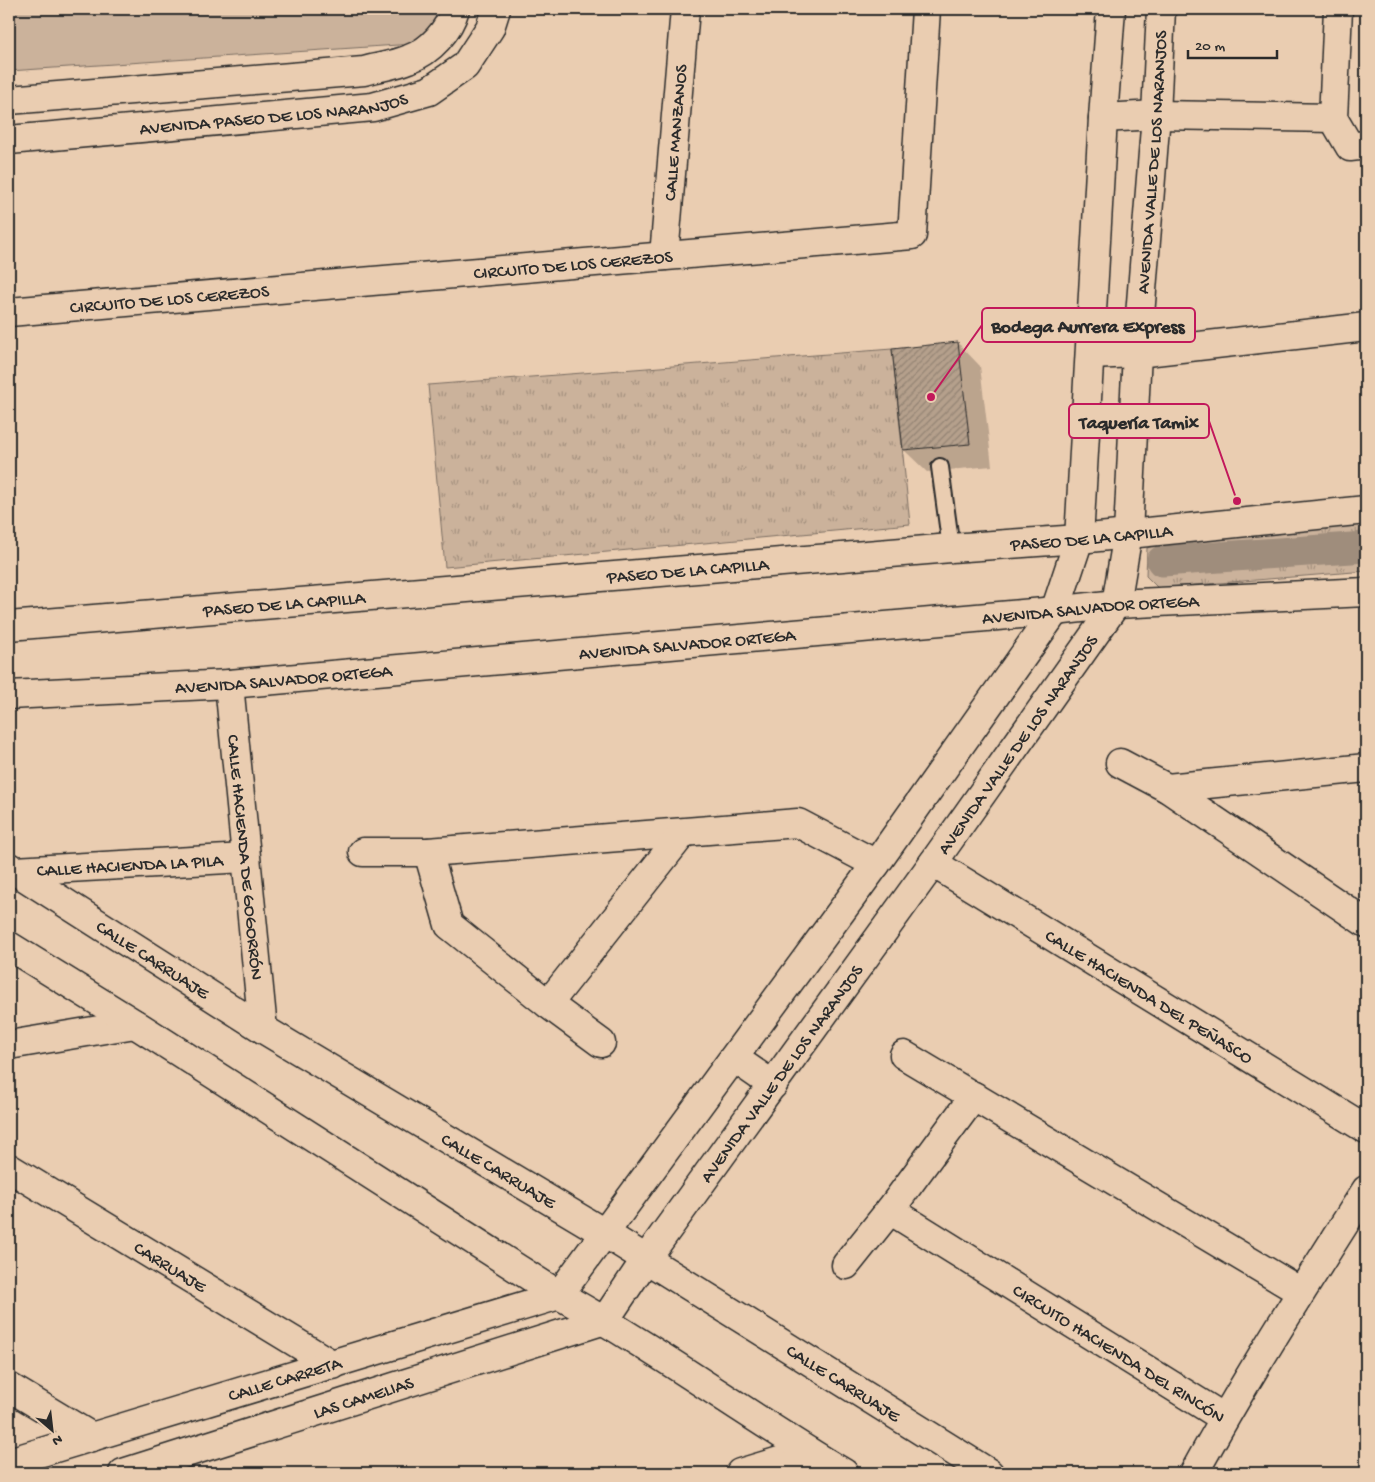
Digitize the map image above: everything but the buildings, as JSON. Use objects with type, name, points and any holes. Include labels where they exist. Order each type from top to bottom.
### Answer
[{"type":"street","name":"AVENIDA PASEO DE LOS NARANJOS","points":[[9,100],[364,71],[411,59],[435,43],[452,20],[455,9]]},
{"type":"street","name":"AVENIDA PASEO DE LOS NARANJOS","points":[[9,140],[373,106],[429,91],[465,66],[490,28],[496,9]]},
{"type":"street","name":"CALLE MANZANOS","points":[[664,256],[684,9]]},
{"type":"street","name":"CIRCUITO DE LOS CEREZOS","points":[[9,312],[912,235],[926,9]]},
{"type":"street","points":[[559,1295],[606,1234],[876,864],[1056,611],[1079,539],[1111,9]]},
{"type":"street","name":"AVENIDA VALLE DE LOS NARANJOS","points":[[605,1320],[646,1259],[933,863],[1116,604],[1128,533],[1137,353],[1156,115],[1162,9]]},
{"type":"street","points":[[1338,9],[1333,118],[1350,147],[1366,145]]},
{"type":"street","points":[[1103,118],[1156,115],[1333,118]]},
{"type":"street","points":[[1090,355],[1137,353],[1366,327]]},
{"type":"street","name":"PASEO DE LA CAPILLA","points":[[9,626],[1079,539],[1366,510]]},
{"type":"street","name":"AVENIDA SALVADOR ORTEGA","points":[[9,696],[229,684],[1056,611],[1116,604],[1366,592]]},
{"type":"street","name":"CALLE HACIENDA DE GOGORRÓN","points":[[229,684],[263,1029]]},
{"type":"street","points":[[1120,763],[1168,788],[1366,923]]},
{"type":"street","points":[[1168,788],[1366,768]]},
{"type":"street","points":[[363,852],[428,852],[798,823],[876,864]]},
{"type":"street","points":[[548,1004],[683,833]]},
{"type":"street","points":[[428,852],[449,925],[548,1004],[601,1043]]},
{"type":"street","name":"CALLE HACIENDA LA PILA","points":[[12,869],[245,858]]},
{"type":"street","name":"CALLE HACIENDA DEL PEÑASCO","points":[[933,863],[1366,1129]]},
{"type":"street","name":"CALLE CARRUAJE","points":[[12,869],[263,1029],[606,1234],[989,1473]]},
{"type":"street","points":[[9,946],[135,1024],[559,1295],[605,1320],[844,1473]]},
{"type":"street","points":[[9,1045],[135,1024]]},
{"type":"street","points":[[904,1055],[1301,1292]]},
{"type":"street","points":[[734,1058],[773,1084]]},
{"type":"street","points":[[846,1264],[890,1210],[974,1096]]},
{"type":"street","name":"CARRUAJE","points":[[9,1168],[333,1365]]},
{"type":"street","name":"CIRCUITO HACIENDA DEL RINCÓN","points":[[890,1210],[1224,1418],[1366,1190]]},
{"type":"street","name":"CALLE CARRETA","points":[[9,1462],[559,1295]]},
{"type":"street","name":"LAS CAMELIAS","points":[[123,1473],[605,1320]]},
{"type":"street","points":[[9,1387],[92,1437]]},
{"type":"street","points":[[1194,1473],[1224,1418]]},
{"type":"street","points":[[740,1473],[809,1452]]},
{"type":"lane","points":[[940,467],[950,548]]},
{"type":"green space","points":[[9,9],[446,9],[444,14],[413,44],[9,71]]},
{"type":"green space","points":[[892,349],[910,524],[445,567],[428,385]]},
{"type":"green space","points":[[1366,521],[1366,571],[1158,588],[1146,576],[1147,548],[1172,539]]},
{"type":"waterway","points":[[1162,561],[1366,547]]},
{"type":"place","name":"Bodega Aurrera Express","points":[[931,397]]},
{"type":"place","name":"Taquería Tamix","points":[[1237,501]]}]
